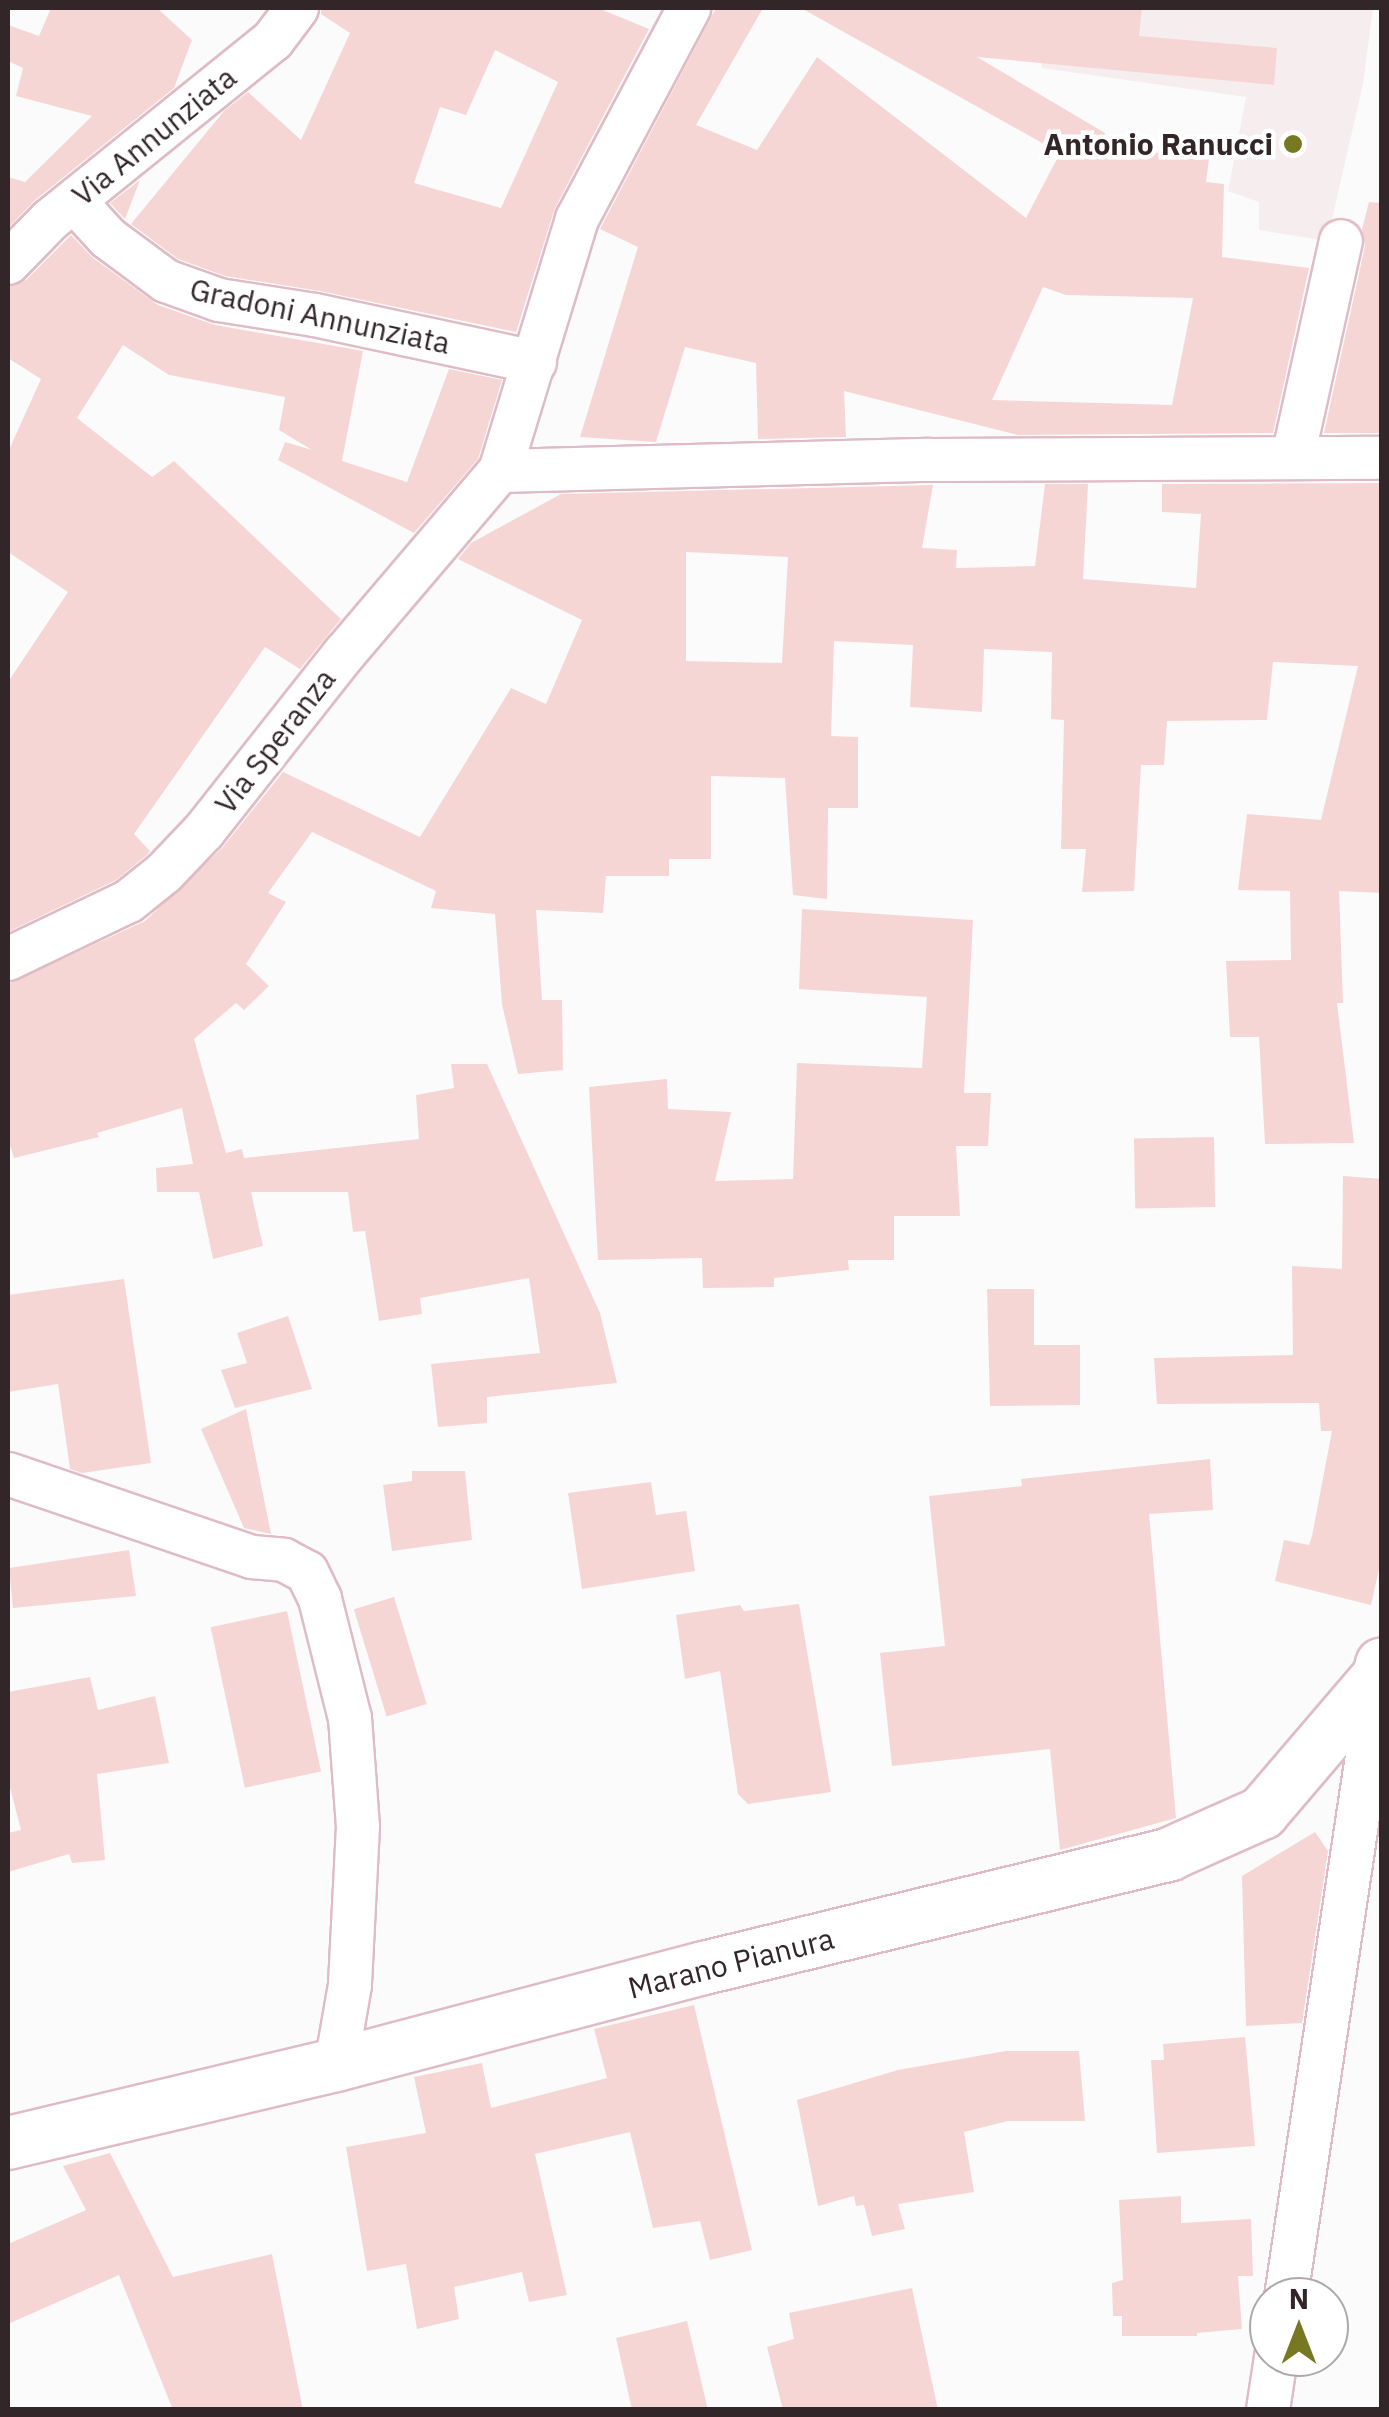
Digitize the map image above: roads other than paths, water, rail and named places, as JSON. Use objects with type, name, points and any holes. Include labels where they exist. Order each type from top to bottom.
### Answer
[{"type":"street","name":"Via Annunziata","points":[[8,263],[74,202],[273,40],[296,8]]},
{"type":"street","points":[[689,8],[577,218],[500,470],[1382,458]]},
{"type":"street","name":"Gradoni Annunziata","points":[[74,202],[108,238],[166,281],[202,294],[535,362]]},
{"type":"street","points":[[1293,457],[1340,242]]},
{"type":"street","name":"Via Speranza","points":[[8,959],[130,901],[164,873],[204,830],[344,654],[500,470]]},
{"type":"street","points":[[8,1474],[252,1556],[284,1560],[307,1572],[320,1599],[350,1718],[358,1826],[350,1984],[336,2065]]},
{"type":"street","points":[[1289,2277],[1380,1670]]},
{"type":"street","name":"Marano Pianura","points":[[8,2143],[336,2065],[704,1968],[1170,1854],[1262,1813],[1380,1670]]},
{"type":"street","points":[[1268,2410],[1273,2377]]},
{"type":"place","name":"Antonio Ranucci","points":[[1293,144]]}]
